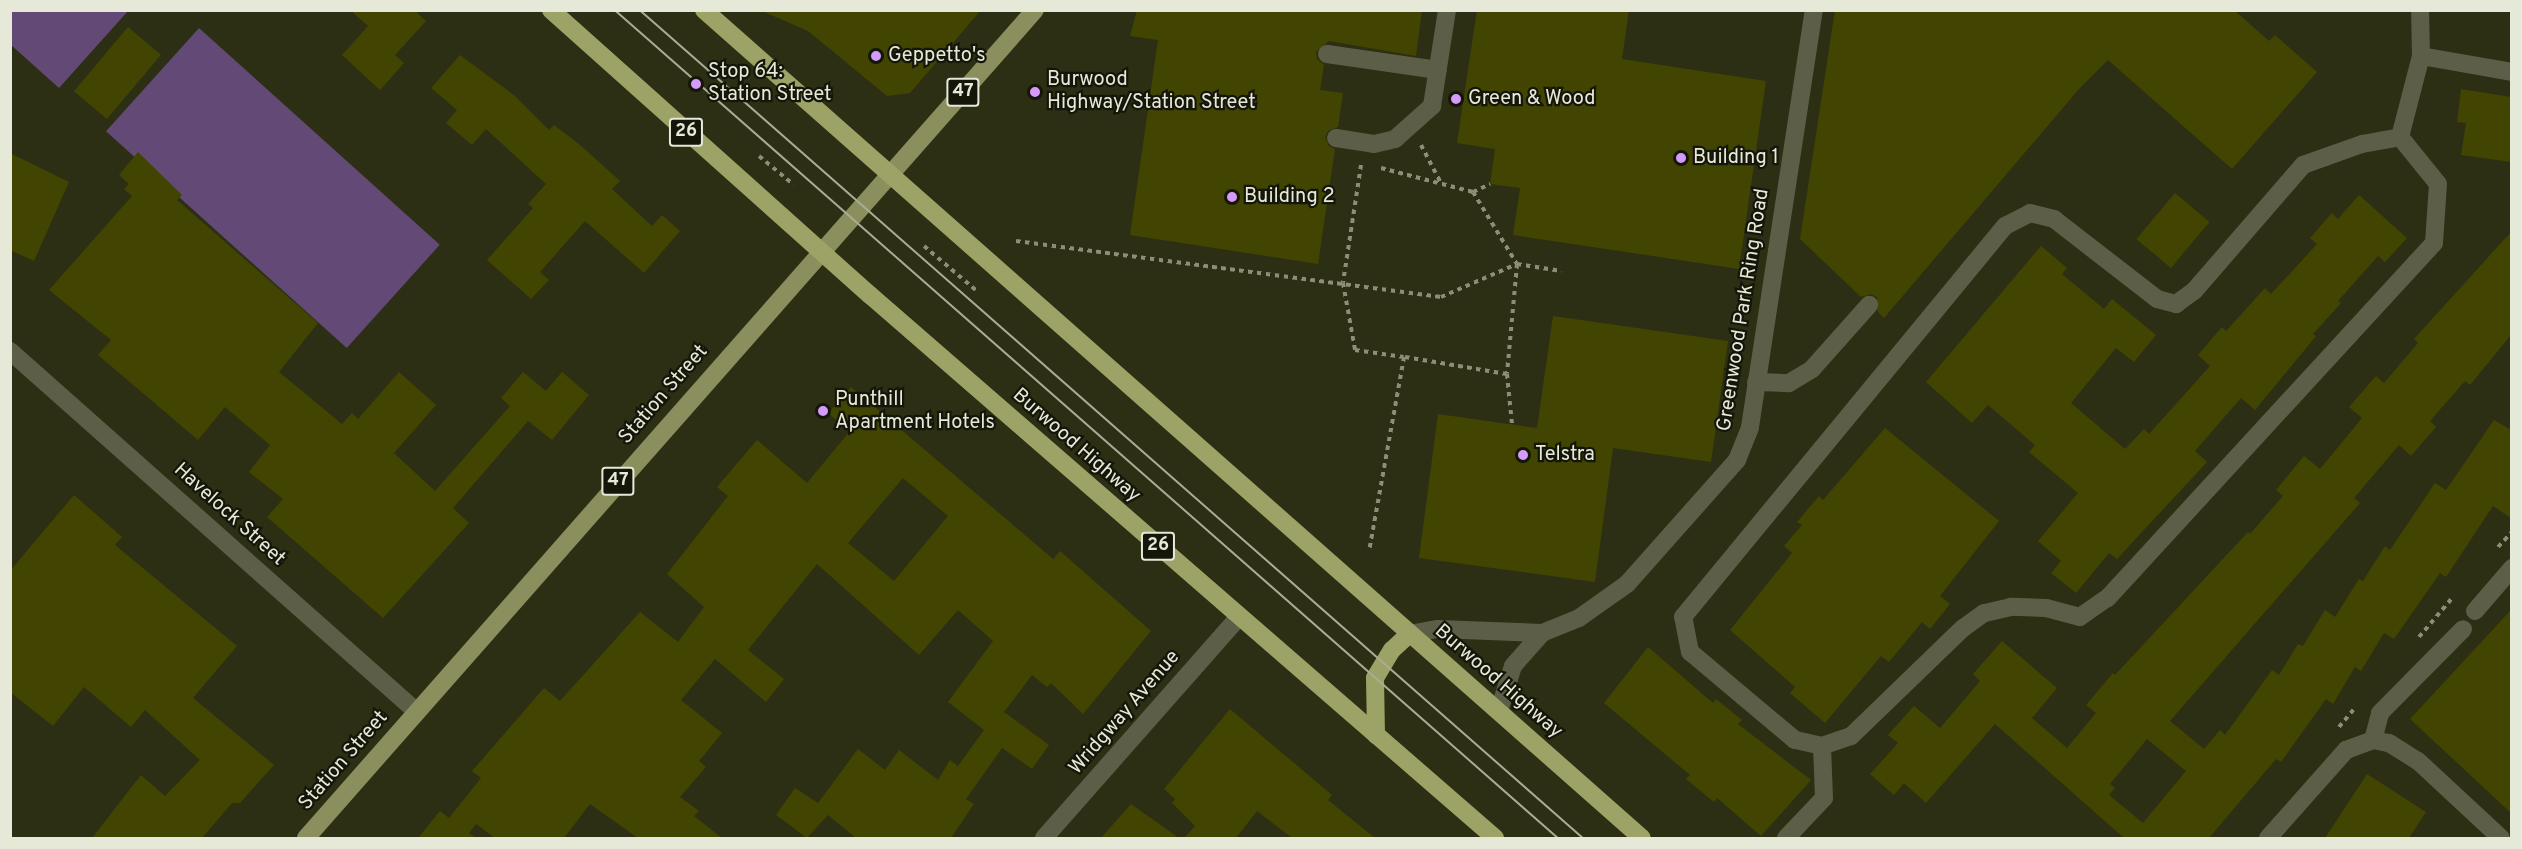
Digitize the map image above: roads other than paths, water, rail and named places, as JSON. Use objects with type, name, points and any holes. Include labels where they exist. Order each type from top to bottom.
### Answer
[{"type":"highway","name":"Burwood Highway","points":[[551,10],[822,252],[1495,838]]},
{"type":"highway","name":"Burwood Highway","points":[[704,10],[1642,838]]},
{"type":"highway","points":[[1376,735],[1375,678],[1392,650],[1409,634]]},
{"type":"main road","name":"Station Street","points":[[306,838],[1035,10]]},
{"type":"street","points":[[1336,138],[1374,144],[1403,134],[1432,106],[1447,10]]},
{"type":"street","name":"Greenwood Park Ring Road","points":[[1542,633],[1579,618],[1610,599],[1712,490],[1743,451],[1815,10]]},
{"type":"street","points":[[2400,138],[2421,56],[2420,10]]},
{"type":"street","points":[[1326,54],[1438,70]]},
{"type":"street","points":[[2421,56],[2511,72]]},
{"type":"street","points":[[2400,138],[2438,184],[2434,243],[2107,598],[2080,617],[2046,608],[2011,607],[1984,613],[1963,628],[1851,736],[1822,746],[1795,740],[1690,652],[1683,617],[2005,226],[2030,213],[2055,219],[2157,299],[2176,304],[2194,291],[2303,165],[2362,144],[2400,138]]},
{"type":"street","points":[[1756,382],[1789,383],[1812,369],[1869,304]]},
{"type":"street","name":"Havelock Street","points":[[10,351],[417,712]]},
{"type":"street","points":[[2475,611],[2511,568]]},
{"type":"street","name":"Wridgway Avenue","points":[[1044,838],[1239,617]]},
{"type":"street","points":[[1409,634],[1438,629],[1542,633]]},
{"type":"street","points":[[2373,740],[2380,713],[2463,629]]},
{"type":"street","points":[[1499,711],[1513,666],[1542,633]]},
{"type":"street","points":[[2268,838],[2346,750],[2373,740],[2389,742],[2410,755],[2501,838]]},
{"type":"street","points":[[1786,838],[1824,798],[1822,746]]},
{"type":"tram line","points":[[615,10],[1558,838]]},
{"type":"tram line","points":[[640,10],[1583,838]]},
{"type":"place","name":"Geppetto's","points":[[876,56]]},
{"type":"place","name":"Stop 64: Station Street","points":[[696,84]]},
{"type":"place","name":"Burwood Highway/Station Street","points":[[1035,92]]},
{"type":"place","name":"Green & Wood","points":[[1456,99]]},
{"type":"place","name":"Building 1","points":[[1681,158]]},
{"type":"place","name":"Building 2","points":[[1232,197]]},
{"type":"place","name":"Punthill Apartment Hotels","points":[[823,411]]},
{"type":"place","name":"Telstra","points":[[1523,455]]}]
